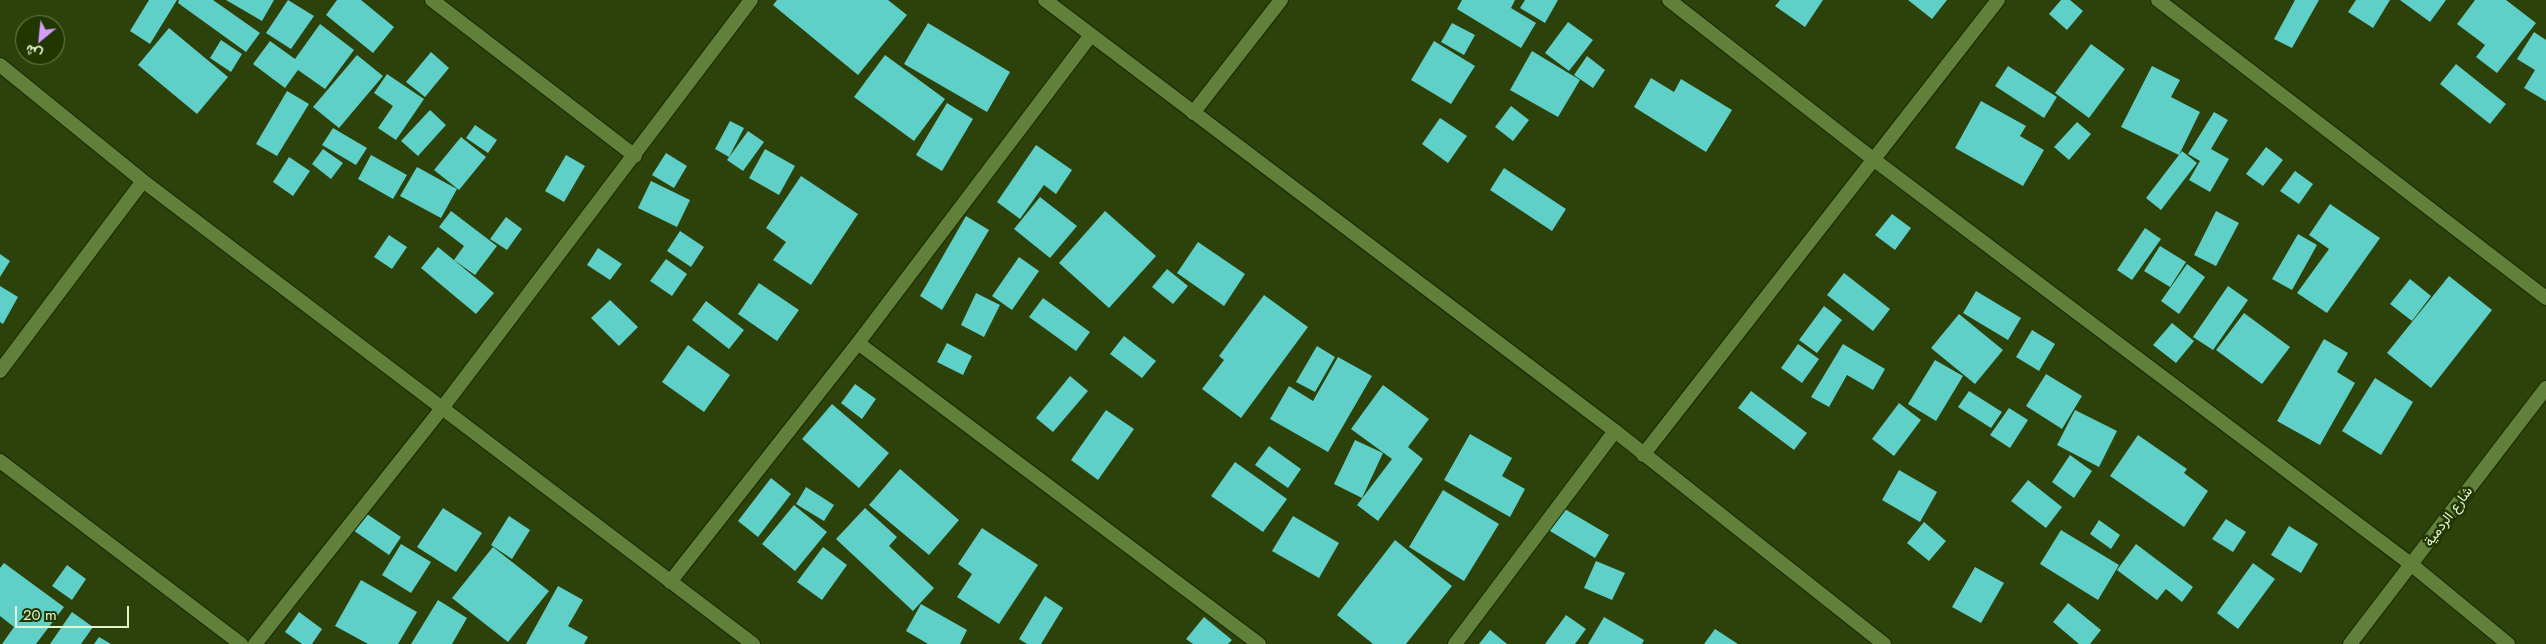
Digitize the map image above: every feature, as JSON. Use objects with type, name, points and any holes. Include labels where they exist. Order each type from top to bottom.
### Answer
[{"type":"street","points":[[432,0],[635,156]]},
{"type":"street","points":[[255,644],[443,407],[635,156],[751,0]]},
{"type":"street","points":[[1045,0],[1615,431],[1884,644]]},
{"type":"street","points":[[1193,113],[1281,0]]},
{"type":"street","points":[[1669,0],[1872,159],[2412,565],[2508,644]]},
{"type":"street","points":[[1643,455],[1872,159],[1998,0]]},
{"type":"street","points":[[2158,0],[2546,298]]},
{"type":"street","points":[[670,582],[858,343],[1091,36]]},
{"type":"street","points":[[0,64],[143,181],[753,644]]},
{"type":"street","points":[[0,371],[143,181]]},
{"type":"street","points":[[858,343],[1259,644]]},
{"type":"street","name":"شارع الردمية","points":[[2350,644],[2546,388]]},
{"type":"street","points":[[1455,644],[1615,431]]},
{"type":"street","points":[[0,462],[241,644]]},
{"type":"building","points":[[149,0],[177,0],[150,44],[130,31]]},
{"type":"building","points":[[179,0],[213,0],[260,33],[246,52],[178,3]]},
{"type":"building","points":[[226,0],[274,0],[262,21]]},
{"type":"building","points":[[288,0],[314,16],[291,49],[266,33]]},
{"type":"building","points":[[337,0],[361,0],[394,27],[373,53],[326,15]]},
{"type":"building","points":[[777,0],[888,0],[907,15],[858,75],[773,5]]},
{"type":"building","points":[[1462,0],[1515,0],[1511,8],[1536,23],[1521,48],[1457,9]]},
{"type":"building","points":[[1525,0],[1558,0],[1545,23],[1520,8]]},
{"type":"building","points":[[1780,0],[1823,0],[1805,27],[1775,6]]},
{"type":"building","points":[[1908,0],[1947,0],[1932,19]]},
{"type":"building","points":[[2061,0],[2070,0],[2083,11],[2067,30],[2049,14]]},
{"type":"building","points":[[2295,0],[2319,0],[2292,48],[2274,39]]},
{"type":"building","points":[[2356,0],[2390,0],[2373,28],[2348,12]]},
{"type":"building","points":[[2400,0],[2446,0],[2430,22]]},
{"type":"building","points":[[2475,0],[2506,0],[2536,23],[2497,73],[2476,57],[2485,45],[2457,24]]},
{"type":"building","points":[[1568,22],[1593,40],[1569,71],[1545,53]]},
{"type":"building","points":[[928,23],[1010,72],[987,112],[904,64]]},
{"type":"building","points":[[1452,23],[1475,35],[1464,55],[1441,42]]},
{"type":"building","points":[[320,24],[354,50],[325,89],[298,70],[285,88],[253,64],[270,41],[295,59]]},
{"type":"building","points":[[169,28],[228,77],[197,114],[138,65]]},
{"type":"building","points":[[2534,32],[2546,40],[2546,101],[2524,88],[2535,70],[2517,59]]},
{"type":"building","points":[[221,40],[242,54],[231,72],[210,58]]},
{"type":"building","points":[[1434,41],[1475,66],[1451,104],[1411,80]]},
{"type":"building","points":[[2091,44],[2125,69],[2089,118],[2055,93]]},
{"type":"building","points":[[1532,51],[1580,80],[1558,117],[1510,90]]},
{"type":"building","points":[[431,52],[449,68],[425,97],[406,82]]},
{"type":"building","points":[[357,55],[383,76],[339,128],[313,107]]},
{"type":"building","points":[[885,55],[945,99],[914,141],[854,97]]},
{"type":"building","points":[[1587,56],[1605,70],[1593,88],[1574,75]]},
{"type":"building","points":[[2456,64],[2506,104],[2490,124],[2440,84]]},
{"type":"building","points":[[2008,66],[2057,97],[2044,118],[1995,86]]},
{"type":"building","points":[[2152,66],[2180,80],[2171,97],[2200,112],[2179,155],[2121,127]]},
{"type":"building","points":[[387,74],[424,99],[396,140],[378,128],[393,106],[374,93]]},
{"type":"building","points":[[1651,78],[1674,92],[1681,79],[1732,110],[1706,152],[1634,107]]},
{"type":"building","points":[[287,91],[309,104],[277,156],[256,144]]},
{"type":"building","points":[[1981,101],[2026,126],[2020,136],[2044,150],[2023,186],[1955,148]]},
{"type":"building","points":[[947,103],[973,119],[942,171],[916,155]]},
{"type":"building","points":[[1511,106],[1529,120],[1513,141],[1495,127]]},
{"type":"building","points":[[430,110],[446,125],[418,156],[401,141]]},
{"type":"building","points":[[2214,112],[2228,120],[2211,149],[2229,159],[2210,192],[2189,180],[2200,161],[2188,154]]},
{"type":"building","points":[[1440,118],[1467,136],[1448,163],[1422,144]]},
{"type":"building","points":[[730,121],[744,128],[729,157],[715,149]]},
{"type":"building","points":[[2077,122],[2091,134],[2069,160],[2054,147]]},
{"type":"building","points":[[475,125],[497,140],[488,153],[466,138]]},
{"type":"building","points":[[333,128],[367,148],[356,165],[322,145]]},
{"type":"building","points":[[748,131],[764,142],[743,171],[727,160]]},
{"type":"building","points":[[461,137],[486,157],[459,190],[434,170]]},
{"type":"building","points":[[1036,145],[1072,170],[1056,194],[1044,185],[1020,219],[997,202]]},
{"type":"building","points":[[2266,147],[2283,160],[2263,186],[2246,174]]},
{"type":"building","points":[[323,149],[343,163],[331,179],[312,164]]},
{"type":"building","points":[[765,149],[795,166],[779,195],[749,178]]},
{"type":"building","points":[[2182,151],[2197,163],[2161,210],[2146,198]]},
{"type":"building","points":[[666,153],[687,166],[674,188],[652,175]]},
{"type":"building","points":[[371,155],[407,175],[393,199],[358,179]]},
{"type":"building","points":[[566,155],[585,166],[564,202],[545,191]]},
{"type":"building","points":[[289,157],[310,171],[293,196],[273,182]]},
{"type":"building","points":[[417,167],[457,189],[441,218],[400,196]]},
{"type":"building","points":[[1504,168],[1566,209],[1552,231],[1490,190]]},
{"type":"building","points":[[2295,171],[2313,184],[2299,204],[2280,191]]},
{"type":"building","points":[[801,176],[858,214],[811,285],[773,260],[786,242],[766,228]]},
{"type":"building","points":[[651,181],[690,200],[677,227],[638,208]]},
{"type":"building","points":[[1040,197],[1077,226],[1050,258],[1014,229]]},
{"type":"building","points":[[2330,204],[2380,238],[2327,313],[2297,293],[2329,249],[2309,235]]},
{"type":"building","points":[[451,211],[497,246],[475,275],[454,260],[464,246],[439,227]]},
{"type":"building","points":[[1105,211],[1156,256],[1109,308],[1059,263]]},
{"type":"building","points":[[2216,211],[2239,223],[2216,266],[2194,255]]},
{"type":"building","points":[[1892,214],[1911,228],[1895,250],[1875,235]]},
{"type":"building","points":[[966,216],[989,230],[942,310],[920,296]]},
{"type":"building","points":[[506,217],[522,229],[507,250],[490,239]]},
{"type":"building","points":[[2145,228],[2161,239],[2132,280],[2117,270]]},
{"type":"building","points":[[680,231],[704,247],[691,267],[667,251]]},
{"type":"building","points":[[2298,234],[2317,245],[2292,290],[2272,279]]},
{"type":"building","points":[[389,235],[407,247],[392,269],[374,257]]},
{"type":"building","points":[[1198,242],[1245,274],[1224,306],[1177,273]]},
{"type":"building","points":[[2160,246],[2186,262],[2170,287],[2144,271]]},
{"type":"building","points":[[438,247],[494,293],[476,314],[421,268]]},
{"type":"building","points":[[598,248],[622,264],[610,280],[587,265]]},
{"type":"building","points":[[0,254],[10,261],[0,277]]},
{"type":"building","points":[[1019,257],[1039,271],[1012,310],[992,296]]},
{"type":"building","points":[[666,259],[687,274],[672,296],[650,281]]},
{"type":"building","points":[[2187,264],[2205,277],[2179,314],[2161,301]]},
{"type":"building","points":[[1167,269],[1188,286],[1173,304],[1152,287]]},
{"type":"building","points":[[1844,273],[1890,309],[1873,331],[1827,295]]},
{"type":"building","points":[[2449,276],[2492,310],[2431,388],[2387,353]]},
{"type":"building","points":[[2410,279],[2431,296],[2412,321],[2390,304]]},
{"type":"building","points":[[759,283],[799,310],[777,341],[738,314]]},
{"type":"building","points":[[0,286],[18,297],[3,324],[0,322]]},
{"type":"building","points":[[2228,286],[2248,300],[2213,350],[2193,337]]},
{"type":"building","points":[[1976,291],[2021,318],[2008,340],[1963,313]]},
{"type":"building","points":[[976,293],[1000,305],[984,337],[961,325]]},
{"type":"building","points":[[1264,295],[1308,327],[1241,418],[1202,389],[1224,360],[1219,356]]},
{"type":"building","points":[[1043,298],[1090,332],[1076,351],[1029,317]]},
{"type":"building","points":[[610,300],[638,327],[619,346],[591,318]]},
{"type":"building","points":[[706,301],[744,330],[729,349],[692,320]]},
{"type":"building","points":[[1824,306],[1842,320],[1817,353],[1799,340]]},
{"type":"building","points":[[2244,313],[2290,347],[2262,384],[2216,350]]},
{"type":"building","points":[[1959,314],[2003,350],[1975,384],[1931,348]]},
{"type":"building","points":[[2172,323],[2194,341],[2176,363],[2153,345]]},
{"type":"building","points":[[2032,330],[2055,344],[2039,371],[2016,357]]},
{"type":"building","points":[[1124,336],[1156,361],[1142,378],[1110,354]]},
{"type":"building","points":[[2324,339],[2348,353],[2337,372],[2355,383],[2320,445],[2277,421]]},
{"type":"building","points":[[947,343],[972,356],[963,375],[937,362]]},
{"type":"building","points":[[1798,344],[1819,359],[1802,383],[1781,368]]},
{"type":"building","points":[[1843,344],[1885,369],[1873,390],[1847,375],[1829,407],[1811,397]]},
{"type":"building","points":[[688,345],[730,375],[704,412],[662,382]]},
{"type":"building","points":[[1317,346],[1335,357],[1315,392],[1296,382]]},
{"type":"building","points":[[1338,357],[1372,376],[1328,452],[1270,419],[1289,386],[1313,401]]},
{"type":"building","points":[[1935,360],[1963,376],[1936,421],[1908,404]]},
{"type":"building","points":[[2046,374],[2082,396],[2062,429],[2026,406]]},
{"type":"building","points":[[1070,376],[1088,391],[1053,432],[1036,418]]},
{"type":"building","points":[[2375,378],[2413,402],[2381,455],[2342,431]]},
{"type":"building","points":[[855,384],[876,399],[862,419],[841,403]]},
{"type":"building","points":[[1383,385],[1429,419],[1408,447],[1423,459],[1378,521],[1357,505],[1392,459],[1351,429]]},
{"type":"building","points":[[1751,391],[1807,433],[1794,450],[1738,408]]},
{"type":"building","points":[[1969,391],[2002,412],[1991,428],[1958,407]]},
{"type":"building","points":[[1899,403],[1921,420],[1894,456],[1872,439]]},
{"type":"building","points":[[832,404],[889,453],[859,488],[802,439]]},
{"type":"building","points":[[2009,408],[2028,420],[2010,448],[1990,435]]},
{"type":"building","points":[[1106,410],[1134,429],[1098,480],[1071,460]]},
{"type":"building","points":[[2075,410],[2117,431],[2099,467],[2057,445]]},
{"type":"building","points":[[1470,434],[1512,458],[1502,476],[1525,489],[1510,517],[1444,480]]},
{"type":"building","points":[[2138,435],[2187,469],[2184,473],[2208,491],[2184,527],[2110,476]]},
{"type":"building","points":[[1355,440],[1383,453],[1362,498],[1334,484]]},
{"type":"building","points":[[1269,446],[1301,469],[1288,488],[1255,465]]},
{"type":"building","points":[[2070,455],[2092,471],[2074,498],[2052,482]]},
{"type":"building","points":[[1235,462],[1287,499],[1263,532],[1211,496]]},
{"type":"building","points":[[900,469],[959,520],[929,555],[869,505]]},
{"type":"building","points":[[1899,470],[1937,492],[1920,522],[1882,500]]},
{"type":"building","points":[[771,478],[791,494],[758,537],[738,521]]},
{"type":"building","points":[[2028,480],[2062,507],[2046,528],[2011,501]]},
{"type":"building","points":[[806,487],[834,505],[824,521],[796,504]]},
{"type":"building","points":[[1443,490],[1499,524],[1464,581],[1409,547]]},
{"type":"building","points":[[794,505],[827,532],[795,571],[762,544]]},
{"type":"building","points":[[1558,505],[1609,535],[1595,558],[1545,528]]},
{"type":"building","points":[[443,508],[482,533],[456,572],[417,547]]},
{"type":"building","points":[[865,508],[897,537],[889,546],[934,588],[913,611],[836,539]]},
{"type":"building","points":[[361,510],[401,537],[389,555],[350,528]]},
{"type":"building","points":[[509,516],[530,530],[512,559],[491,545]]},
{"type":"building","points":[[1293,516],[1339,543],[1319,578],[1272,551]]},
{"type":"building","points":[[2226,519],[2246,532],[2233,552],[2212,539]]},
{"type":"building","points":[[2099,520],[2120,535],[2111,549],[2090,534]]},
{"type":"building","points":[[1924,522],[1946,541],[1929,561],[1907,543]]},
{"type":"building","points":[[2289,526],[2318,544],[2301,573],[2271,555]]},
{"type":"building","points":[[982,528],[1038,565],[999,624],[957,597],[972,574],[958,564]]},
{"type":"building","points":[[2061,530],[2119,565],[2098,600],[2040,564]]},
{"type":"building","points":[[1395,540],[1452,586],[1406,644],[1373,644],[1337,615]]},
{"type":"building","points":[[401,544],[431,562],[411,593],[382,575]]},
{"type":"building","points":[[2136,544],[2193,587],[2182,602],[2166,589],[2157,600],[2117,570]]},
{"type":"building","points":[[493,547],[549,591],[508,642],[452,598]]},
{"type":"building","points":[[823,547],[847,565],[822,600],[797,582]]},
{"type":"building","points":[[1596,561],[1625,573],[1612,600],[1584,588]]},
{"type":"building","points":[[4,563],[64,607],[36,644],[2,644],[14,627],[0,616],[0,568]]},
{"type":"building","points":[[2253,563],[2275,579],[2238,629],[2217,613]]},
{"type":"building","points":[[67,565],[86,579],[72,600],[52,586]]},
{"type":"building","points":[[1975,567],[2004,583],[1981,623],[1952,607]]},
{"type":"building","points":[[361,580],[417,612],[398,644],[368,644],[335,626]]},
{"type":"building","points":[[558,586],[583,600],[568,626],[588,637],[584,644],[526,644]]},
{"type":"building","points":[[1045,596],[1063,608],[1041,644],[1027,644],[1019,639]]},
{"type":"building","points":[[438,600],[467,618],[452,644],[411,644]]},
{"type":"building","points":[[2068,603],[2101,630],[2090,644],[2079,644],[2053,622]]},
{"type":"building","points":[[921,604],[967,630],[960,644],[928,644],[906,631]]},
{"type":"building","points":[[72,612],[93,627],[81,644],[50,644]]},
{"type":"building","points":[[299,612],[322,629],[312,644],[302,644],[285,632]]},
{"type":"building","points":[[1566,615],[1586,629],[1575,644],[1545,644]]},
{"type":"building","points":[[1204,617],[1232,640],[1228,644],[1193,644],[1186,639]]},
{"type":"building","points":[[1604,617],[1644,640],[1642,644],[1588,644]]},
{"type":"building","points":[[1715,629],[1738,644],[1704,644]]},
{"type":"building","points":[[1490,630],[1507,644],[1479,644]]},
{"type":"building","points":[[99,637],[111,644],[94,644]]}]
